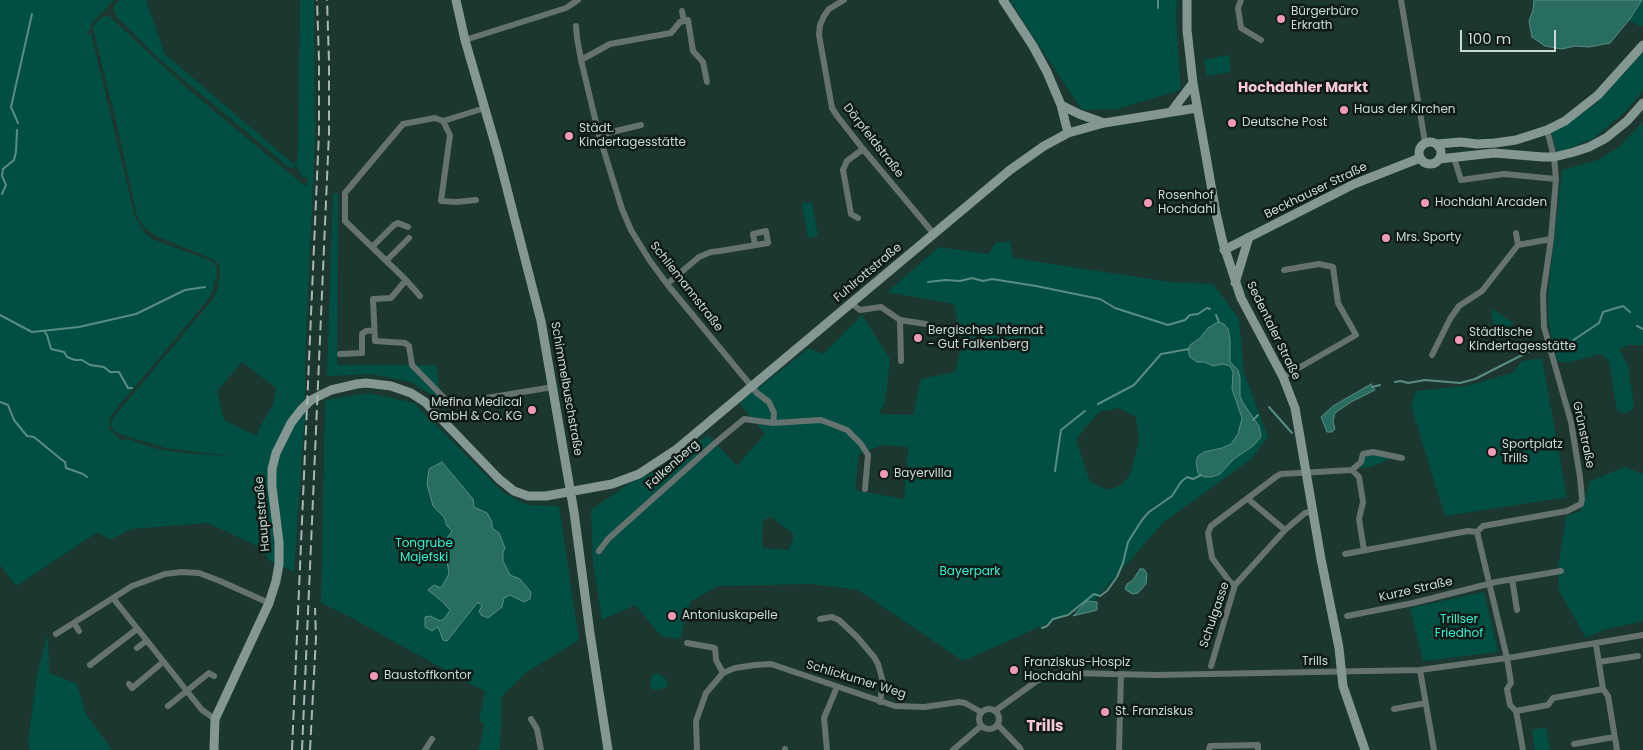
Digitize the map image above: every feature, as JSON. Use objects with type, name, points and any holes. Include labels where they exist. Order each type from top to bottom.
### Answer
[{"type":"street","name":"Schimmelbuschstraße","points":[[456,0],[465,40],[520,237],[541,321],[571,492],[608,750]]},
{"type":"street","points":[[465,40],[566,8],[578,0]]},
{"type":"street","name":"Dörpfeldstraße","points":[[844,0],[830,9],[820,25],[819,35],[832,108],[862,149],[934,234]]},
{"type":"street","points":[[1003,0],[1033,46],[1047,72],[1061,105],[1068,133]]},
{"type":"street","name":"Sedentaler Straße","points":[[1187,0],[1187,30],[1193,83],[1224,250],[1235,283],[1249,315],[1283,377],[1296,408],[1339,648],[1345,694],[1365,750]]},
{"type":"street","points":[[1241,0],[1238,8],[1241,28],[1261,40]]},
{"type":"street","points":[[1401,0],[1425,142]]},
{"type":"street","points":[[682,11],[684,21]]},
{"type":"street","points":[[581,60],[610,44],[671,33],[680,22],[688,20],[693,51],[703,62],[707,82]]},
{"type":"street","name":"Schliemannstraße","points":[[576,26],[581,60],[600,135],[622,209],[631,230],[651,263],[667,284],[752,387]]},
{"type":"street","points":[[1643,45],[1598,95],[1565,121],[1527,137],[1502,142],[1477,144],[1425,142],[1419,150],[1420,158],[1428,164],[1434,163],[1439,159],[1494,153],[1543,158],[1554,157],[1589,148],[1606,138],[1627,121],[1643,103]]},
{"type":"street","points":[[1171,112],[1193,83]]},
{"type":"street","points":[[1061,105],[1104,123]]},
{"type":"street","points":[[420,296],[406,280],[345,222],[345,193],[403,124],[435,118],[443,121],[485,108]]},
{"type":"street","name":"Fuhlrottstraße","points":[[571,492],[612,484],[639,474],[677,449],[1021,162],[1044,146],[1068,133],[1104,123],[1197,108]]},
{"type":"street","points":[[443,121],[450,135],[441,201],[476,200]]},
{"type":"street","points":[[600,135],[641,126]]},
{"type":"street","name":"Grünstraße","points":[[1344,554],[1468,530],[1477,532],[1483,526],[1567,511],[1581,504],[1582,499],[1571,422],[1544,327],[1543,294],[1551,238],[1556,178],[1554,157],[1547,130]]},
{"type":"street","points":[[1438,144],[1441,151],[1439,159]]},
{"type":"street","points":[[858,218],[851,214],[843,170],[846,161],[862,149]]},
{"type":"street","name":"Beckhauser Straße","points":[[1224,250],[1354,184],[1420,158]]},
{"type":"street","points":[[1454,158],[1461,180],[1504,174],[1556,178]]},
{"type":"street","points":[[372,247],[394,224],[398,223],[408,227]]},
{"type":"street","points":[[1516,233],[1518,245]]},
{"type":"street","points":[[1221,237],[1234,240],[1249,237],[1235,283]]},
{"type":"street","points":[[386,261],[409,238]]},
{"type":"street","points":[[1432,355],[1450,319],[1459,306],[1482,291],[1518,245],[1551,238]]},
{"type":"street","points":[[667,284],[699,257],[711,252],[755,245]]},
{"type":"street","points":[[1283,377],[1356,335],[1338,303],[1333,267],[1319,264],[1284,270]]},
{"type":"street","points":[[406,280],[390,298],[373,299],[375,341],[409,346],[412,365],[450,404],[553,387]]},
{"type":"street","points":[[851,303],[860,310],[880,307],[900,320],[926,324]]},
{"type":"street","points":[[900,320],[901,361]]},
{"type":"street","points":[[340,354],[362,353],[362,334],[366,331],[374,330]]},
{"type":"street","name":"Hauptstraße","points":[[214,750],[215,720],[269,603],[276,581],[279,555],[272,469],[276,453],[290,423],[311,400],[331,390],[366,383],[391,386],[411,393],[425,402],[443,419],[499,479],[514,491],[528,496],[571,492]]},
{"type":"street","points":[[752,387],[769,402],[774,413],[773,423]]},
{"type":"street","name":"Falkenberg","points":[[599,551],[608,539],[744,419],[773,423],[821,420],[847,430],[861,444],[868,455],[865,489]]},
{"type":"street","points":[[1235,585],[1230,582],[1212,558],[1208,533],[1211,526],[1282,474],[1352,470],[1361,462],[1363,454],[1372,452],[1402,458]]},
{"type":"street","points":[[1352,470],[1359,477],[1363,502],[1359,519],[1364,550]]},
{"type":"street","points":[[1248,499],[1285,530]]},
{"type":"street","name":"Schulgasse","points":[[1211,666],[1235,585],[1285,530],[1305,513],[1313,510]]},
{"type":"street","points":[[1477,532],[1507,658],[1511,684],[1507,690],[1510,705],[1516,711],[1523,750]]},
{"type":"street","name":"Kurze Straße","points":[[1347,616],[1413,603],[1489,584],[1561,571]]},
{"type":"street","points":[[56,634],[112,598],[148,579],[165,574],[199,573],[269,603]]},
{"type":"street","points":[[1512,580],[1517,610]]},
{"type":"street","points":[[112,598],[202,710],[215,720]]},
{"type":"street","points":[[820,619],[832,617],[839,620],[874,657],[883,682],[880,702]]},
{"type":"street","points":[[74,623],[80,631]]},
{"type":"street","points":[[90,665],[137,629]]},
{"type":"street","name":"Trills","points":[[995,711],[1038,680],[1068,673],[1342,673],[1420,670],[1507,658],[1643,635]]},
{"type":"street","points":[[137,648],[146,641]]},
{"type":"street","points":[[687,642],[715,648],[716,660],[723,673],[706,693],[701,704],[696,720],[697,750]]},
{"type":"street","points":[[1596,644],[1603,689],[1608,696],[1617,750]]},
{"type":"street","points":[[1599,662],[1638,656]]},
{"type":"street","points":[[129,684],[132,688],[163,662]]},
{"type":"street","name":"Schlickumer Weg","points":[[723,673],[735,668],[771,664],[896,706],[911,708],[959,702],[965,703],[981,712]]},
{"type":"street","points":[[1420,670],[1434,750]]},
{"type":"street","points":[[168,706],[209,673],[214,676]]},
{"type":"street","points":[[1119,750],[1121,674]]},
{"type":"street","points":[[827,750],[824,718],[837,686]]},
{"type":"street","points":[[1516,711],[1548,705],[1553,698],[1603,689]]},
{"type":"street","points":[[1394,709],[1426,703]]},
{"type":"street","points":[[988,709],[995,711],[1000,719],[998,725],[990,730],[981,726],[979,718],[981,712],[988,709]]},
{"type":"street","points":[[531,719],[537,729],[541,750]]},
{"type":"street","points":[[998,725],[1021,750]]},
{"type":"street","points":[[953,750],[981,726]]},
{"type":"street","points":[[1574,744],[1614,737]]},
{"type":"street","points":[[426,750],[432,739]]},
{"type":"street","points":[[1209,750],[1210,746],[1258,745],[1258,750]]},
{"type":"green space","points":[[0,0],[114,0],[91,24],[91,30],[86,31],[87,34],[91,33],[135,217],[145,233],[152,239],[209,260],[214,263],[217,270],[213,291],[207,301],[112,414],[109,421],[109,429],[122,441],[127,439],[157,449],[239,457],[166,448],[116,433],[111,427],[114,417],[213,299],[218,288],[220,272],[219,265],[215,260],[156,236],[145,228],[137,216],[93,29],[94,25],[101,18],[109,16],[189,90],[306,187],[308,178],[302,177],[297,166],[290,168],[159,59],[117,17],[113,8],[119,0],[146,0],[165,54],[296,166],[298,153],[300,0],[314,0],[315,139],[305,362],[305,412],[294,572],[270,561],[261,548],[208,523],[131,529],[110,540],[98,532],[16,586],[0,565]],"holes":[[[242,362],[276,388],[273,405],[260,426],[257,436],[224,420],[217,391]]]},
{"type":"green space","points":[[1010,0],[1177,0],[1176,18],[1181,90],[1117,109],[1082,110]]},
{"type":"green space","points":[[1643,0],[1643,25],[1641,27],[1629,20],[1639,2]]},
{"type":"green space","points":[[1643,51],[1643,91],[1625,112],[1594,138],[1557,153],[1551,132],[1597,103]]},
{"type":"green space","points":[[1229,55],[1231,72],[1207,76],[1204,60]]},
{"type":"green space","points":[[1643,122],[1643,345],[1628,345],[1619,349],[1628,365],[1634,408],[1627,413],[1617,411],[1609,361],[1601,354],[1569,362],[1558,362],[1548,318],[1548,294],[1562,170],[1598,160],[1620,146]]},
{"type":"green space","points":[[333,193],[338,194],[337,365],[436,365],[441,401],[411,382],[371,374],[327,376]]},
{"type":"green space","points":[[812,202],[818,236],[808,238],[802,204]]},
{"type":"green space","name":"Bayerpark","points":[[1010,241],[1013,258],[1170,282],[1213,284],[1239,319],[1244,373],[1268,437],[1251,459],[1164,522],[1091,604],[963,661],[858,590],[812,584],[718,586],[690,602],[680,639],[661,636],[635,605],[602,620],[593,564],[591,510],[627,485],[661,468],[708,435],[737,466],[765,434],[739,403],[809,348],[823,354],[862,315],[890,359],[885,403],[879,414],[913,415],[921,379],[955,372],[962,344],[954,304],[887,292],[939,247],[989,254],[995,243]],"holes":[[[1119,408],[1136,417],[1139,441],[1130,475],[1121,485],[1108,490],[1090,482],[1076,439],[1099,412]],[[883,445],[908,447],[904,499],[855,490],[859,454]],[[772,517],[794,535],[789,550],[762,548],[763,520]]]},
{"type":"green space","points":[[1494,310],[1513,323],[1507,331],[1495,334],[1491,311]]},
{"type":"green space","name":"Sportplatz Trills","points":[[1542,358],[1567,497],[1445,516],[1411,406],[1416,391],[1466,386],[1512,373],[1522,361]]},
{"type":"green space","name":"Tongrube Majefski","points":[[369,393],[414,403],[505,494],[528,505],[559,506],[579,640],[527,672],[502,696],[500,750],[478,750],[484,724],[479,721],[485,691],[321,603],[325,400]]},
{"type":"green space","points":[[1376,454],[1390,459],[1371,467],[1360,468],[1366,455]]},
{"type":"green space","points":[[1625,467],[1643,474],[1643,621],[1603,630],[1586,638],[1559,590],[1558,568],[1566,516],[1581,511],[1590,481]]},
{"type":"green space","name":"Trillser Friedhof","points":[[1484,592],[1498,652],[1423,661],[1410,608]]},
{"type":"green space","points":[[48,634],[49,673],[77,684],[86,714],[112,750],[30,750],[28,742],[37,675]]},
{"type":"green space","points":[[658,673],[667,680],[668,685],[665,688],[655,690],[651,688],[650,680],[654,674]]},
{"type":"green space","points":[[1546,727],[1550,750],[1535,750],[1532,730]]},
{"type":"shaded area","points":[[1534,0],[1642,0],[1629,20],[1610,43],[1562,49],[1545,46],[1532,37],[1529,21]]},
{"type":"shaded area","points":[[1218,322],[1224,324],[1228,329],[1230,362],[1238,370],[1240,396],[1259,426],[1261,437],[1253,446],[1234,459],[1220,474],[1205,477],[1198,473],[1196,462],[1198,456],[1204,452],[1231,444],[1238,434],[1242,418],[1232,389],[1233,372],[1230,366],[1223,364],[1213,366],[1204,362],[1197,362],[1190,357],[1188,350],[1190,345],[1200,338],[1208,328]]},
{"type":"shaded area","points":[[1371,384],[1375,390],[1351,402],[1335,413],[1333,421],[1335,429],[1332,432],[1327,432],[1321,417],[1333,406]]},
{"type":"shaded area","points":[[442,462],[473,499],[474,507],[487,513],[492,522],[492,528],[499,533],[505,548],[503,561],[510,575],[520,579],[531,592],[530,599],[524,602],[510,595],[504,598],[502,607],[488,618],[481,615],[479,611],[482,606],[477,603],[447,641],[443,640],[438,627],[432,631],[425,627],[425,617],[430,616],[440,621],[445,618],[450,610],[428,590],[434,585],[441,588],[449,574],[447,538],[452,531],[447,526],[444,517],[433,506],[427,484],[429,469]]},
{"type":"shaded area","points":[[1140,569],[1144,569],[1147,574],[1146,584],[1138,593],[1132,594],[1125,589]]},
{"type":"shaded area","points":[[1087,601],[1097,602],[1097,610],[1073,616]]},
{"type":"waterway","points":[[1158,0],[1158,8]]},
{"type":"waterway","points":[[18,123],[11,107],[32,14]]},
{"type":"waterway","points":[[2,194],[6,185],[2,176],[3,169],[14,160],[17,130]]},
{"type":"waterway","points":[[928,282],[960,281],[972,278],[983,281],[992,279],[1036,286],[1100,299],[1115,308],[1168,325],[1185,320],[1190,315],[1198,314],[1207,308],[1210,309]]},
{"type":"waterway","points":[[0,315],[32,332],[79,327],[136,314],[185,290],[205,287]]},
{"type":"waterway","points":[[1559,343],[1569,343],[1599,323],[1603,312],[1623,306],[1630,312]]},
{"type":"waterway","points":[[1216,315],[1219,322]]},
{"type":"waterway","points":[[1637,326],[1643,329]]},
{"type":"waterway","points":[[44,331],[51,349],[64,352],[67,357],[75,360],[82,360],[90,365],[104,367],[110,372],[119,372],[128,388],[132,388]]},
{"type":"waterway","points":[[1098,404],[1134,385],[1161,354],[1189,349]]},
{"type":"waterway","points":[[1395,382],[1408,383],[1425,380],[1460,383],[1475,379],[1534,349]]},
{"type":"waterway","points":[[1372,387],[1380,385]]},
{"type":"waterway","points":[[0,402],[8,405],[14,420],[27,436],[34,437],[65,462],[66,468],[87,477]]},
{"type":"waterway","points":[[1269,407],[1292,433]]},
{"type":"waterway","points":[[1055,471],[1061,430],[1085,411]]},
{"type":"waterway","points":[[1253,420],[1258,415]]},
{"type":"waterway","points":[[1042,628],[1047,626],[1053,619],[1068,615],[1094,594],[1100,596],[1107,591],[1117,577],[1123,563],[1128,542],[1142,520],[1149,512],[1172,496],[1181,482],[1187,477],[1193,479],[1201,475]]},
{"type":"railway","points":[[292,750],[319,132],[317,0]]},
{"type":"railway","points":[[302,750],[329,133],[327,0]]},
{"type":"railway","points":[[310,750],[316,637],[315,608]]},
{"type":"place","name":"Bürgerbüro Erkrath","points":[[1281,19]]},
{"type":"place","name":"Haus der Kirchen","points":[[1344,110]]},
{"type":"place","name":"Deutsche Post","points":[[1232,123]]},
{"type":"place","name":"Städt. Kindertagesstätte","points":[[569,136]]},
{"type":"place","name":"Rosenhof Hochdahl","points":[[1148,203]]},
{"type":"place","name":"Hochdahl Arcaden","points":[[1425,203]]},
{"type":"place","name":"Mrs. Sporty","points":[[1386,238]]},
{"type":"place","name":"Bergisches Internat - Gut Falkenberg","points":[[918,338]]},
{"type":"place","name":"Städtische Kindertagesstätte","points":[[1459,340]]},
{"type":"place","name":"Mefina Medical GmbH & Co. KG","points":[[532,410]]},
{"type":"place","name":"Sportplatz Trills","points":[[1492,452]]},
{"type":"place","name":"Bayervilla","points":[[884,474]]},
{"type":"place","name":"Antoniuskapelle","points":[[672,616]]},
{"type":"place","name":"Franziskus-Hospiz Hochdahl","points":[[1014,670]]},
{"type":"place","name":"Baustoffkontor","points":[[374,676]]},
{"type":"place","name":"St. Franziskus","points":[[1105,712]]},
{"type":"district","name":"Hochdahler Markt","points":[[1303,88]]},
{"type":"district","name":"Trills","points":[[1045,727]]}]
